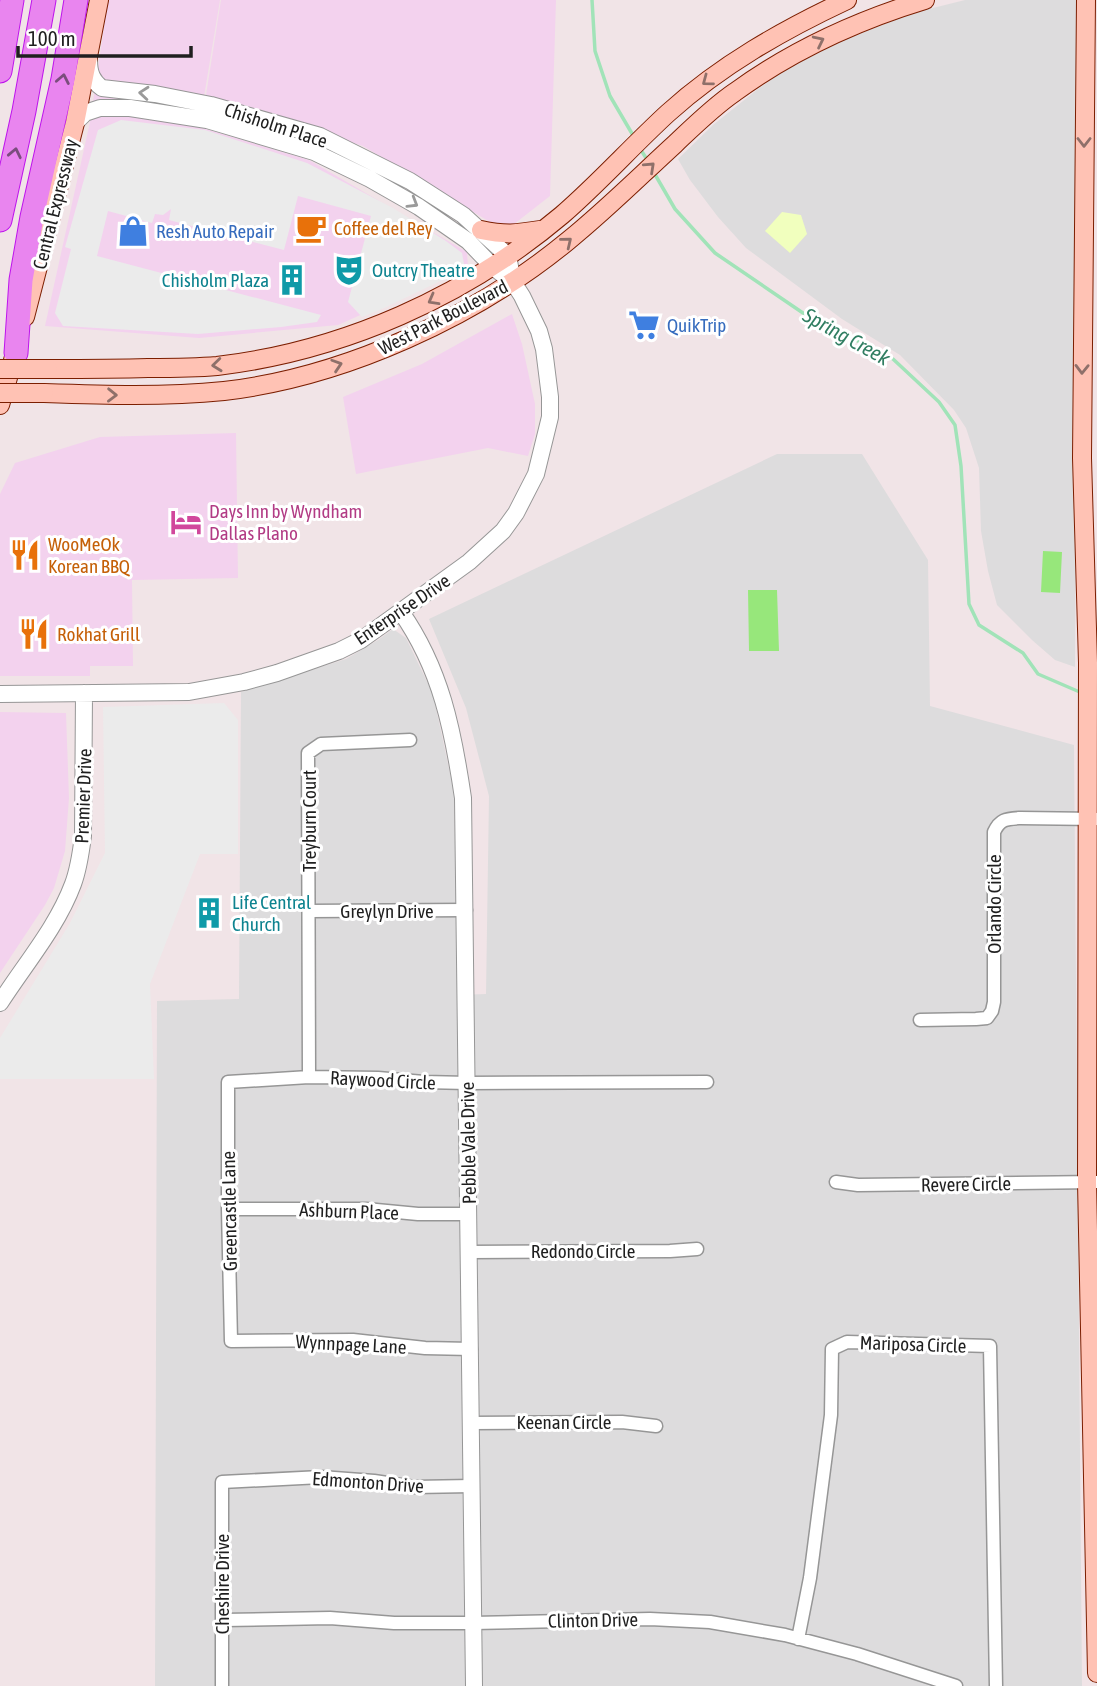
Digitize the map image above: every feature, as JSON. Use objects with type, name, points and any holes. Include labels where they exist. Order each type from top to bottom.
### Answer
[{"type":"highway","points":[[0,71],[12,0]]},
{"type":"highway","points":[[0,220],[44,0]]},
{"type":"highway","points":[[8,361],[32,218],[63,79],[76,0]]},
{"type":"main road","name":"Central Expressway","points":[[0,405],[8,361],[61,184],[89,60],[99,0]]},
{"type":"main road","name":"West Park Boulevard","points":[[8,361],[48,369],[214,366],[281,355],[332,342],[423,306],[493,267],[562,215],[668,113],[718,73],[779,34],[847,0]]},
{"type":"main road","name":"West Park Boulevard","points":[[0,393],[118,396],[226,390],[330,368],[396,344],[452,317],[513,282],[568,242],[726,99],[784,59],[836,32],[925,0]]},
{"type":"main road","points":[[1086,0],[1090,239],[1082,444],[1090,536],[1088,735],[1092,819],[1092,1182],[1097,1673]]},
{"type":"main road","points":[[749,53],[760,75]]},
{"type":"main road","points":[[481,230],[519,234],[544,229]]},
{"type":"street","name":"Chisholm Place","points":[[89,60],[91,76],[102,88],[155,94],[428,192],[463,215],[508,256]]},
{"type":"street","name":"Chisholm Place","points":[[75,123],[85,113],[100,108],[209,112]]},
{"type":"street","name":"Chisholm Place","points":[[374,172],[468,241],[493,267]]},
{"type":"street","points":[[508,256],[513,282]]},
{"type":"street","name":"Enterprise Drive","points":[[0,694],[189,692],[255,679],[314,661],[361,640],[485,549],[516,513],[536,474],[550,417],[548,377],[539,331],[513,282],[493,267]]},
{"type":"street","name":"Pebble Vale Drive","points":[[401,612],[431,663],[456,746],[463,798],[474,1686]]},
{"type":"street","name":"Premier Drive","points":[[0,1003],[54,922],[74,882],[83,836],[84,693]]},
{"type":"street","name":"Treyburn Court","points":[[309,1077],[308,753],[321,744],[410,740]]},
{"type":"street","name":"Orlando Circle","points":[[920,1020],[976,1019],[987,1017],[992,1011],[993,832],[998,823],[1008,818],[1092,819]]},
{"type":"street","name":"Greylyn Drive","points":[[309,911],[466,911]]},
{"type":"street","name":"Raywood Circle","points":[[228,1082],[309,1077],[468,1083],[707,1082]]},
{"type":"street","name":"Greencastle Lane","points":[[228,1082],[231,1341]]},
{"type":"street","name":"Revere Circle","points":[[836,1182],[858,1185],[1092,1182]]},
{"type":"street","name":"Ashburn Place","points":[[228,1209],[366,1209],[418,1214],[469,1214]]},
{"type":"street","name":"Redondo Circle","points":[[470,1252],[696,1249]]},
{"type":"street","name":"Wynnpage Lane","points":[[231,1341],[353,1340],[425,1348],[471,1349]]},
{"type":"street","name":"Mariposa Circle","points":[[798,1639],[810,1577],[831,1415],[832,1349],[847,1342],[990,1346],[996,1686]]},
{"type":"street","name":"Keenan Circle","points":[[472,1423],[622,1422],[656,1426]]},
{"type":"street","name":"Edmonton Drive","points":[[222,1482],[321,1477],[414,1486],[472,1486]]},
{"type":"street","name":"Cheshire Drive","points":[[222,1482],[222,1686]]},
{"type":"street","name":"Clinton Drive","points":[[223,1620],[330,1618],[394,1623],[473,1623],[650,1619],[710,1622],[798,1639],[857,1654],[956,1686]]},
{"type":"shaded area","points":[[108,0],[220,0],[199,127],[309,160],[467,252],[468,267],[338,325],[199,338],[45,326],[90,122]]},
{"type":"shaded area","points":[[221,0],[556,0],[550,196],[505,231],[363,146],[206,95]]},
{"type":"shaded area","points":[[965,0],[1078,0],[1075,667],[1055,660],[997,605],[981,531],[979,468],[966,428],[954,410],[900,355],[842,319],[746,248],[718,217],[678,159],[713,125],[789,67],[839,42],[913,13]]},
{"type":"shaded area","points":[[121,120],[205,130],[307,163],[393,208],[446,241],[462,253],[464,264],[453,275],[362,317],[348,302],[371,216],[298,196],[284,250],[169,220],[171,209],[163,215],[155,214],[152,223],[108,211],[97,256],[321,315],[317,322],[198,334],[63,326],[55,313],[71,249],[65,247],[98,130]]},
{"type":"shaded area","points":[[512,314],[522,344],[535,404],[535,434],[528,456],[488,448],[356,474],[343,397],[422,364]]},
{"type":"shaded area","points":[[236,433],[238,578],[132,580],[133,666],[90,666],[90,676],[0,676],[0,494],[15,463],[100,437]]},
{"type":"shaded area","points":[[777,454],[862,454],[928,560],[930,706],[1074,745],[1082,1686],[155,1686],[157,1001],[239,999],[241,692],[346,659],[393,629],[406,638],[433,694],[454,792],[458,995],[486,994],[489,796],[466,708],[429,619]]},
{"type":"shaded area","points":[[224,703],[238,720],[238,854],[200,854],[150,984],[154,1079],[0,1079],[0,1038],[70,923],[105,853],[103,707]]},
{"type":"shaded area","points":[[0,712],[66,713],[69,798],[65,851],[54,888],[0,973]]},
{"type":"green space","points":[[782,212],[801,215],[807,234],[790,253],[765,231]]},
{"type":"green space","points":[[1043,551],[1062,552],[1060,593],[1041,592]]},
{"type":"green space","points":[[748,590],[777,590],[779,651],[749,651]]},
{"type":"waterway","name":"Spring Creek","points":[[592,0],[595,51],[610,96],[634,137]]},
{"type":"waterway","name":"Spring Creek","points":[[639,147],[648,161]]},
{"type":"waterway","name":"Spring Creek","points":[[653,171],[675,209],[715,253],[803,313],[893,359],[939,402],[955,425],[961,466],[969,604],[979,625],[1023,653],[1038,674],[1082,693]]},
{"type":"place","name":"Coffee del Rey","points":[[311,228]]},
{"type":"place","name":"Resh Auto Repair","points":[[133,231]]},
{"type":"place","name":"Outcry Theatre","points":[[349,270]]},
{"type":"place","name":"Chisholm Plaza","points":[[292,280]]},
{"type":"place","name":"QuikTrip","points":[[644,325]]},
{"type":"place","name":"Days Inn by Wyndham Dallas Plano","points":[[186,522]]},
{"type":"place","name":"WooMeOk Korean BBQ","points":[[25,555]]},
{"type":"place","name":"Rokhat Grill","points":[[34,634]]},
{"type":"place","name":"Life Central Church","points":[[209,913]]}]
